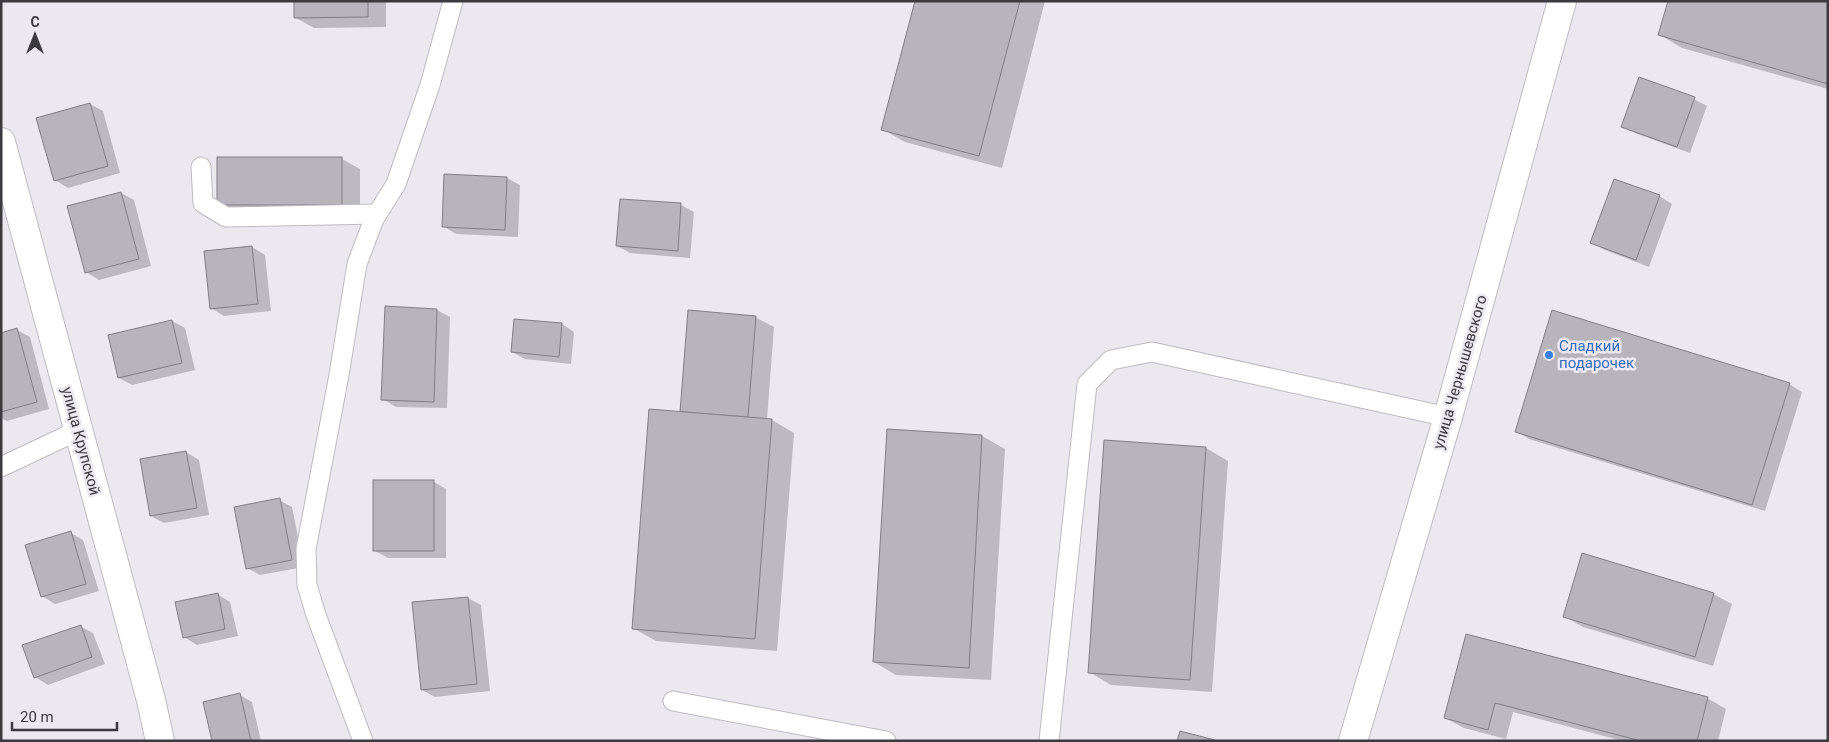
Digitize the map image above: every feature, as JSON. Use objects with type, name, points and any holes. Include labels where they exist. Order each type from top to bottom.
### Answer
[{"type":"main road","name":"улица Чернышевского","points":[[1353,741],[1448,417],[1562,1]]},
{"type":"main road","name":"улица Крупской","points":[[1,142],[151,700],[160,741]]},
{"type":"lane","points":[[363,741],[307,585],[306,549],[339,375],[356,264],[377,214],[396,184],[430,85],[454,1]]},
{"type":"lane","points":[[201,167],[203,203],[226,217],[377,214]]},
{"type":"lane","points":[[1049,741],[1086,384],[1111,360],[1152,352],[1448,417]]},
{"type":"lane","points":[[1,467],[79,430]]},
{"type":"lane","points":[[673,701],[886,741]]},
{"type":"building","points":[[294,1],[368,1],[368,17],[294,18]]},
{"type":"building","points":[[915,1],[1020,1],[979,156],[881,130]]},
{"type":"building","points":[[1668,1],[1828,1],[1828,84],[1658,35]]},
{"type":"building","points":[[1639,77],[1695,97],[1677,147],[1621,127]]},
{"type":"building","points":[[90,103],[108,166],[54,181],[36,118]]},
{"type":"building","points":[[217,157],[342,157],[342,205],[217,205]]},
{"type":"building","points":[[444,174],[507,177],[505,230],[442,227]]},
{"type":"building","points":[[1614,179],[1660,195],[1636,260],[1590,243]]},
{"type":"building","points":[[121,192],[139,259],[85,273],[67,206]]},
{"type":"building","points":[[620,199],[681,203],[678,251],[616,246]]},
{"type":"building","points":[[252,246],[258,304],[210,309],[204,251]]},
{"type":"building","points":[[385,306],[437,309],[434,402],[381,400]]},
{"type":"building","points":[[688,310],[756,316],[748,417],[680,412]]},
{"type":"building","points":[[1552,310],[1790,383],[1752,505],[1515,432]]},
{"type":"building","points":[[514,319],[562,323],[559,357],[511,352]]},
{"type":"building","points":[[172,320],[182,363],[118,378],[108,335]]},
{"type":"building","points":[[17,328],[37,402],[1,412],[1,333]]},
{"type":"building","points":[[649,409],[772,419],[755,639],[632,629]]},
{"type":"building","points":[[887,429],[982,435],[969,668],[873,662]]},
{"type":"building","points":[[1104,440],[1206,447],[1190,680],[1088,673]]},
{"type":"building","points":[[186,451],[197,508],[150,516],[140,459]]},
{"type":"building","points":[[373,480],[434,480],[434,551],[373,551]]},
{"type":"building","points":[[280,498],[292,560],[246,569],[234,507]]},
{"type":"building","points":[[71,531],[86,584],[41,597],[25,545]]},
{"type":"building","points":[[1582,553],[1714,593],[1695,657],[1563,617]]},
{"type":"building","points":[[218,593],[225,629],[183,638],[175,602]]},
{"type":"building","points":[[468,597],[477,684],[421,690],[412,602]]},
{"type":"building","points":[[81,625],[92,657],[34,678],[22,645]]},
{"type":"building","points":[[1466,634],[1708,697],[1697,741],[1641,741],[1495,703],[1488,730],[1444,718]]},
{"type":"building","points":[[240,693],[251,741],[212,741],[203,702]]},
{"type":"building","points":[[1180,731],[1215,740],[1215,741],[1177,741]]},
{"type":"place","name":"Сладкий подарочек","points":[[1549,355]]}]
